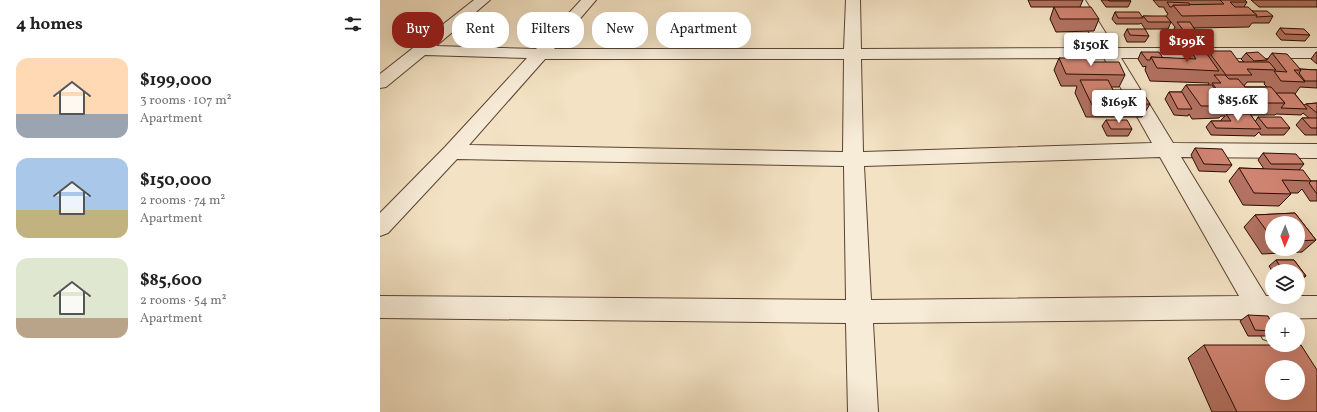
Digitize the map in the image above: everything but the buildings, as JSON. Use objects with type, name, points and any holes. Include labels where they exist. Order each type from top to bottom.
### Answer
[{"type":"street","points":[[380,83],[483,0]]},
{"type":"street","points":[[380,227],[452,152],[589,0]]},
{"type":"street","points":[[853,0],[852,53],[854,159],[863,412]]},
{"type":"street","points":[[1078,0],[1265,318]]},
{"type":"street","points":[[420,50],[541,54],[1110,52],[1317,53]]},
{"type":"street","points":[[452,152],[854,159],[1165,150],[1317,151]]},
{"type":"street","points":[[380,306],[860,312],[1317,307]]}]
